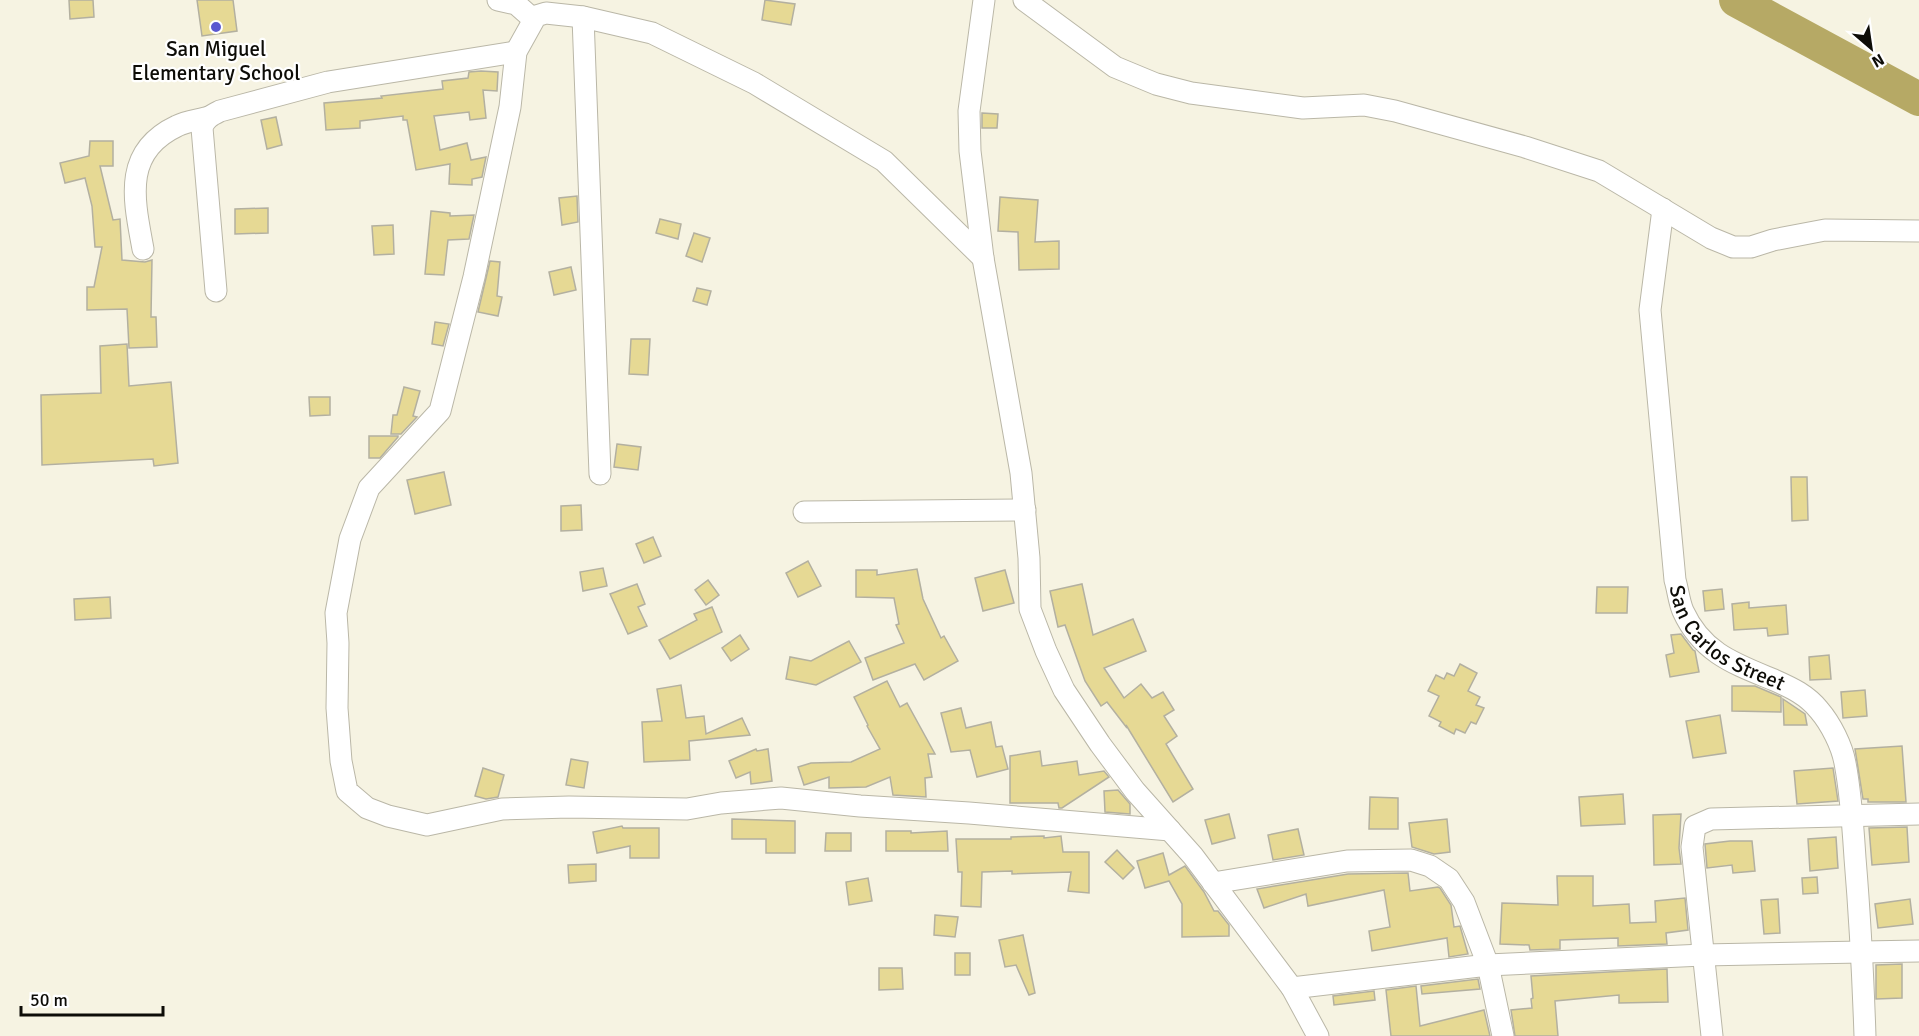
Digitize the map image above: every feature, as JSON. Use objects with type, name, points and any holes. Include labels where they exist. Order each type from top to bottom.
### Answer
[{"type":"street","points":[[498,0],[516,4],[533,19]]},
{"type":"street","points":[[984,0],[969,111],[970,151],[983,258],[1021,472],[1029,558],[1030,609],[1064,690],[1100,744],[1135,791],[1193,856],[1292,988],[1318,1036]]},
{"type":"street","points":[[1024,0],[1115,67],[1156,84],[1191,93],[1303,108],[1364,105],[1395,111],[1525,147],[1599,171],[1711,238],[1733,247],[1751,247],[1773,240],[1825,230],[1919,231]]},
{"type":"street","points":[[983,258],[884,161],[754,83],[652,33],[583,17],[546,13],[536,16],[516,52],[510,107],[477,266],[440,411],[369,488],[360,507],[350,539],[336,613],[337,708],[341,761],[347,791],[367,808],[388,816],[427,825],[502,809],[687,808],[781,798],[1170,830]]},
{"type":"street","points":[[583,17],[600,474]]},
{"type":"street","points":[[143,249],[137,217],[134,180],[142,156],[152,141],[178,125],[209,117],[220,111],[328,82],[516,52]]},
{"type":"street","points":[[209,117],[202,128],[216,291]]},
{"type":"street","name":"San Carlos Street","points":[[1663,209],[1650,310],[1675,580],[1683,610],[1698,637],[1720,657],[1794,689],[1809,698],[1821,712],[1839,745],[1845,762],[1852,814],[1863,952],[1865,1036]]},
{"type":"street","points":[[804,512],[1025,510]]},
{"type":"street","points":[[1712,1036],[1692,847],[1695,826],[1711,819],[1919,814]]},
{"type":"street","points":[[1213,883],[1347,861],[1411,860],[1430,866],[1449,879],[1464,902],[1488,965],[1503,1036]]},
{"type":"street","points":[[1292,988],[1488,965],[1703,955],[1919,951]]},
{"type":"building","points":[[69,0],[93,0],[94,17],[70,19]]},
{"type":"building","points":[[197,0],[233,0],[237,31],[202,36]]},
{"type":"building","points":[[765,0],[795,4],[791,25],[762,20]]},
{"type":"building","points":[[469,72],[498,72],[497,91],[483,90],[486,118],[470,120],[469,112],[434,116],[440,150],[467,143],[471,160],[486,157],[482,177],[472,179],[472,185],[449,184],[450,164],[416,170],[407,120],[403,120],[403,116],[360,121],[360,128],[326,130],[324,103],[382,98],[381,96],[443,89],[442,81],[468,78]]},
{"type":"building","points":[[982,113],[998,114],[997,128],[982,128]]},
{"type":"building","points":[[276,117],[282,145],[267,149],[261,120]]},
{"type":"building","points":[[90,141],[113,141],[113,166],[100,166],[113,220],[120,219],[122,260],[145,262],[152,260],[151,317],[156,317],[157,347],[129,348],[127,309],[87,310],[87,287],[94,287],[102,247],[95,247],[92,206],[85,178],[65,183],[60,163],[89,156]]},
{"type":"building","points":[[577,196],[578,222],[562,225],[559,198]]},
{"type":"building","points":[[1000,197],[1038,200],[1035,242],[1059,241],[1059,269],[1019,270],[1018,232],[998,231]]},
{"type":"building","points":[[268,208],[268,233],[235,234],[235,209]]},
{"type":"building","points":[[431,211],[450,213],[450,216],[474,215],[469,239],[448,240],[444,275],[425,274]]},
{"type":"building","points":[[660,219],[681,224],[678,239],[656,233]]},
{"type":"building","points":[[393,225],[394,254],[374,255],[372,226]]},
{"type":"building","points":[[694,233],[710,238],[702,262],[686,256]]},
{"type":"building","points":[[490,261],[500,262],[497,296],[502,297],[498,316],[478,312]]},
{"type":"building","points":[[571,267],[576,290],[554,295],[549,272]]},
{"type":"building","points":[[697,288],[711,291],[707,305],[693,301]]},
{"type":"building","points":[[435,322],[449,324],[443,346],[432,344]]},
{"type":"building","points":[[631,339],[650,339],[648,375],[629,374]]},
{"type":"building","points":[[127,344],[129,386],[171,382],[178,463],[154,466],[153,459],[42,465],[41,395],[101,393],[100,346]]},
{"type":"building","points":[[404,387],[420,391],[413,416],[417,417],[401,434],[391,434],[393,415],[397,415]]},
{"type":"building","points":[[309,397],[330,397],[330,415],[310,416]]},
{"type":"building","points":[[369,436],[398,437],[380,458],[369,458]]},
{"type":"building","points":[[617,444],[641,447],[638,470],[614,467]]},
{"type":"building","points":[[444,472],[451,505],[415,514],[407,480]]},
{"type":"building","points":[[1791,477],[1807,477],[1808,520],[1792,521]]},
{"type":"building","points":[[581,505],[582,530],[561,531],[561,506]]},
{"type":"building","points":[[653,537],[661,556],[644,563],[636,544]]},
{"type":"building","points":[[808,561],[821,586],[798,597],[786,573]]},
{"type":"building","points":[[603,568],[607,586],[583,591],[580,572]]},
{"type":"building","points":[[917,569],[923,599],[941,638],[944,636],[958,661],[924,680],[915,664],[873,680],[865,658],[904,643],[896,625],[899,624],[894,598],[856,597],[856,570],[877,570],[877,575]]},
{"type":"building","points":[[1005,570],[1014,603],[983,611],[975,578]]},
{"type":"building","points":[[708,580],[719,595],[706,605],[695,590]]},
{"type":"building","points":[[637,584],[645,604],[638,607],[647,626],[628,634],[610,594]]},
{"type":"building","points":[[1082,584],[1093,635],[1133,619],[1146,651],[1104,668],[1124,698],[1141,684],[1152,698],[1163,692],[1174,710],[1164,716],[1177,736],[1166,744],[1193,789],[1173,802],[1126,725],[1127,728],[1107,702],[1101,706],[1085,681],[1065,625],[1058,627],[1050,591]]},
{"type":"building","points":[[1597,587],[1628,587],[1627,613],[1596,613]]},
{"type":"building","points":[[1722,589],[1724,609],[1705,611],[1703,591]]},
{"type":"building","points":[[110,597],[111,618],[75,620],[74,599]]},
{"type":"building","points":[[1749,602],[1749,608],[1786,605],[1788,634],[1768,636],[1767,628],[1734,630],[1732,604]]},
{"type":"building","points":[[712,607],[722,632],[670,659],[659,640],[697,620],[694,614]]},
{"type":"building","points":[[1681,634],[1695,651],[1699,672],[1670,677],[1666,655],[1674,653],[1671,635]]},
{"type":"building","points":[[740,635],[749,649],[731,661],[722,648]]},
{"type":"building","points":[[849,641],[861,662],[816,685],[786,679],[790,657],[811,661]]},
{"type":"building","points":[[1829,655],[1831,679],[1810,680],[1809,657]]},
{"type":"building","points":[[1460,664],[1477,673],[1468,691],[1480,697],[1476,705],[1484,708],[1476,724],[1471,722],[1465,733],[1456,729],[1454,734],[1439,726],[1441,722],[1429,716],[1439,696],[1428,691],[1436,675],[1444,679],[1447,673],[1454,676]]},
{"type":"building","points":[[887,681],[900,707],[907,703],[935,754],[928,754],[932,777],[925,778],[926,797],[893,795],[890,777],[866,787],[829,788],[829,777],[804,785],[798,767],[811,763],[851,762],[880,749],[854,697]]},
{"type":"building","points":[[681,685],[686,718],[704,716],[706,734],[742,718],[750,735],[689,741],[690,760],[644,762],[642,722],[662,721],[657,689]]},
{"type":"building","points":[[1732,686],[1755,686],[1781,697],[1781,712],[1732,711]]},
{"type":"building","points":[[1865,690],[1867,716],[1843,718],[1841,692]]},
{"type":"building","points":[[1783,699],[1805,714],[1807,725],[1784,725]]},
{"type":"building","points":[[961,708],[966,728],[991,722],[996,747],[1002,746],[1008,769],[977,777],[970,750],[951,752],[941,713]]},
{"type":"building","points":[[1720,715],[1726,753],[1693,758],[1686,721]]},
{"type":"building","points":[[1902,746],[1906,802],[1868,802],[1868,799],[1863,799],[1855,749]]},
{"type":"building","points":[[756,749],[757,751],[768,749],[772,781],[751,784],[750,772],[736,778],[729,761]]},
{"type":"building","points":[[1040,751],[1042,766],[1077,761],[1079,775],[1104,771],[1109,777],[1062,808],[1059,808],[1058,803],[1010,803],[1010,756]]},
{"type":"building","points":[[571,759],[588,762],[584,788],[566,785]]},
{"type":"building","points":[[483,768],[504,775],[498,797],[486,799],[475,796]]},
{"type":"building","points":[[1833,768],[1838,801],[1797,804],[1794,771]]},
{"type":"building","points":[[1118,790],[1130,804],[1130,814],[1105,812],[1104,791]]},
{"type":"building","points":[[1623,794],[1625,824],[1581,826],[1579,797]]},
{"type":"building","points":[[1370,797],[1398,798],[1398,829],[1369,829]]},
{"type":"building","points":[[1229,814],[1235,838],[1212,844],[1205,820]]},
{"type":"building","points":[[1681,814],[1679,848],[1681,864],[1654,865],[1653,815]]},
{"type":"building","points":[[732,819],[795,821],[795,853],[766,853],[766,839],[732,839]]},
{"type":"building","points":[[1447,819],[1450,852],[1434,854],[1412,847],[1409,823]]},
{"type":"building","points":[[622,826],[623,828],[659,828],[659,858],[630,858],[630,846],[597,853],[593,832]]},
{"type":"building","points":[[1907,827],[1909,862],[1872,865],[1869,828]]},
{"type":"building","points":[[1298,829],[1304,855],[1273,860],[1268,835]]},
{"type":"building","points":[[886,831],[911,831],[911,833],[947,831],[948,851],[886,851]]},
{"type":"building","points":[[826,833],[851,833],[851,851],[825,851]]},
{"type":"building","points":[[1044,836],[1044,838],[1061,836],[1063,852],[1089,852],[1089,893],[1068,891],[1071,872],[1012,874],[1012,871],[982,872],[981,907],[961,906],[962,872],[958,872],[956,839],[1011,839],[1011,837]]},
{"type":"building","points":[[1836,837],[1838,868],[1810,871],[1808,839]]},
{"type":"building","points":[[1752,841],[1755,871],[1733,873],[1732,865],[1707,868],[1705,844]]},
{"type":"building","points":[[1117,850],[1134,868],[1123,879],[1105,862]]},
{"type":"building","points":[[1163,853],[1169,875],[1185,866],[1204,892],[1214,911],[1218,911],[1229,925],[1229,936],[1182,937],[1182,904],[1169,881],[1145,888],[1137,861]]},
{"type":"building","points":[[596,864],[596,881],[569,883],[568,865]]},
{"type":"building","points":[[1408,873],[1410,891],[1440,888],[1451,905],[1454,927],[1460,926],[1468,954],[1449,957],[1447,938],[1372,951],[1369,931],[1390,927],[1384,890],[1308,906],[1306,894],[1264,908],[1257,889],[1348,874]]},
{"type":"building","points":[[1557,876],[1593,876],[1593,906],[1629,904],[1630,923],[1656,922],[1655,901],[1685,898],[1688,930],[1666,933],[1667,944],[1618,946],[1618,938],[1560,940],[1560,949],[1530,950],[1529,945],[1500,944],[1502,903],[1558,905]]},
{"type":"building","points":[[1817,877],[1818,893],[1803,894],[1802,878]]},
{"type":"building","points":[[868,878],[872,901],[849,905],[846,882]]},
{"type":"building","points":[[1778,899],[1780,933],[1764,934],[1761,900]]},
{"type":"building","points":[[1910,899],[1913,924],[1878,928],[1875,904]]},
{"type":"building","points":[[935,915],[958,917],[955,937],[934,935]]},
{"type":"building","points":[[1023,935],[1035,993],[1029,995],[1016,965],[1005,967],[999,940]]},
{"type":"building","points":[[955,953],[970,953],[970,975],[955,975]]},
{"type":"building","points":[[1902,964],[1902,998],[1876,999],[1876,965]]},
{"type":"building","points":[[879,968],[902,968],[903,989],[879,990]]},
{"type":"building","points":[[1667,969],[1668,1002],[1619,1003],[1619,995],[1555,1001],[1558,1036],[1515,1036],[1511,1010],[1532,1008],[1531,976]]},
{"type":"building","points":[[1478,979],[1480,989],[1422,994],[1421,986]]},
{"type":"building","points":[[1416,986],[1420,1026],[1484,1010],[1490,1036],[1391,1036],[1386,990]]},
{"type":"building","points":[[1374,991],[1375,1000],[1334,1005],[1333,996]]},
{"type":"waterway","points":[[1736,0],[1919,99]]},
{"type":"place","name":"San Miguel Elementary School","points":[[216,27]]}]
